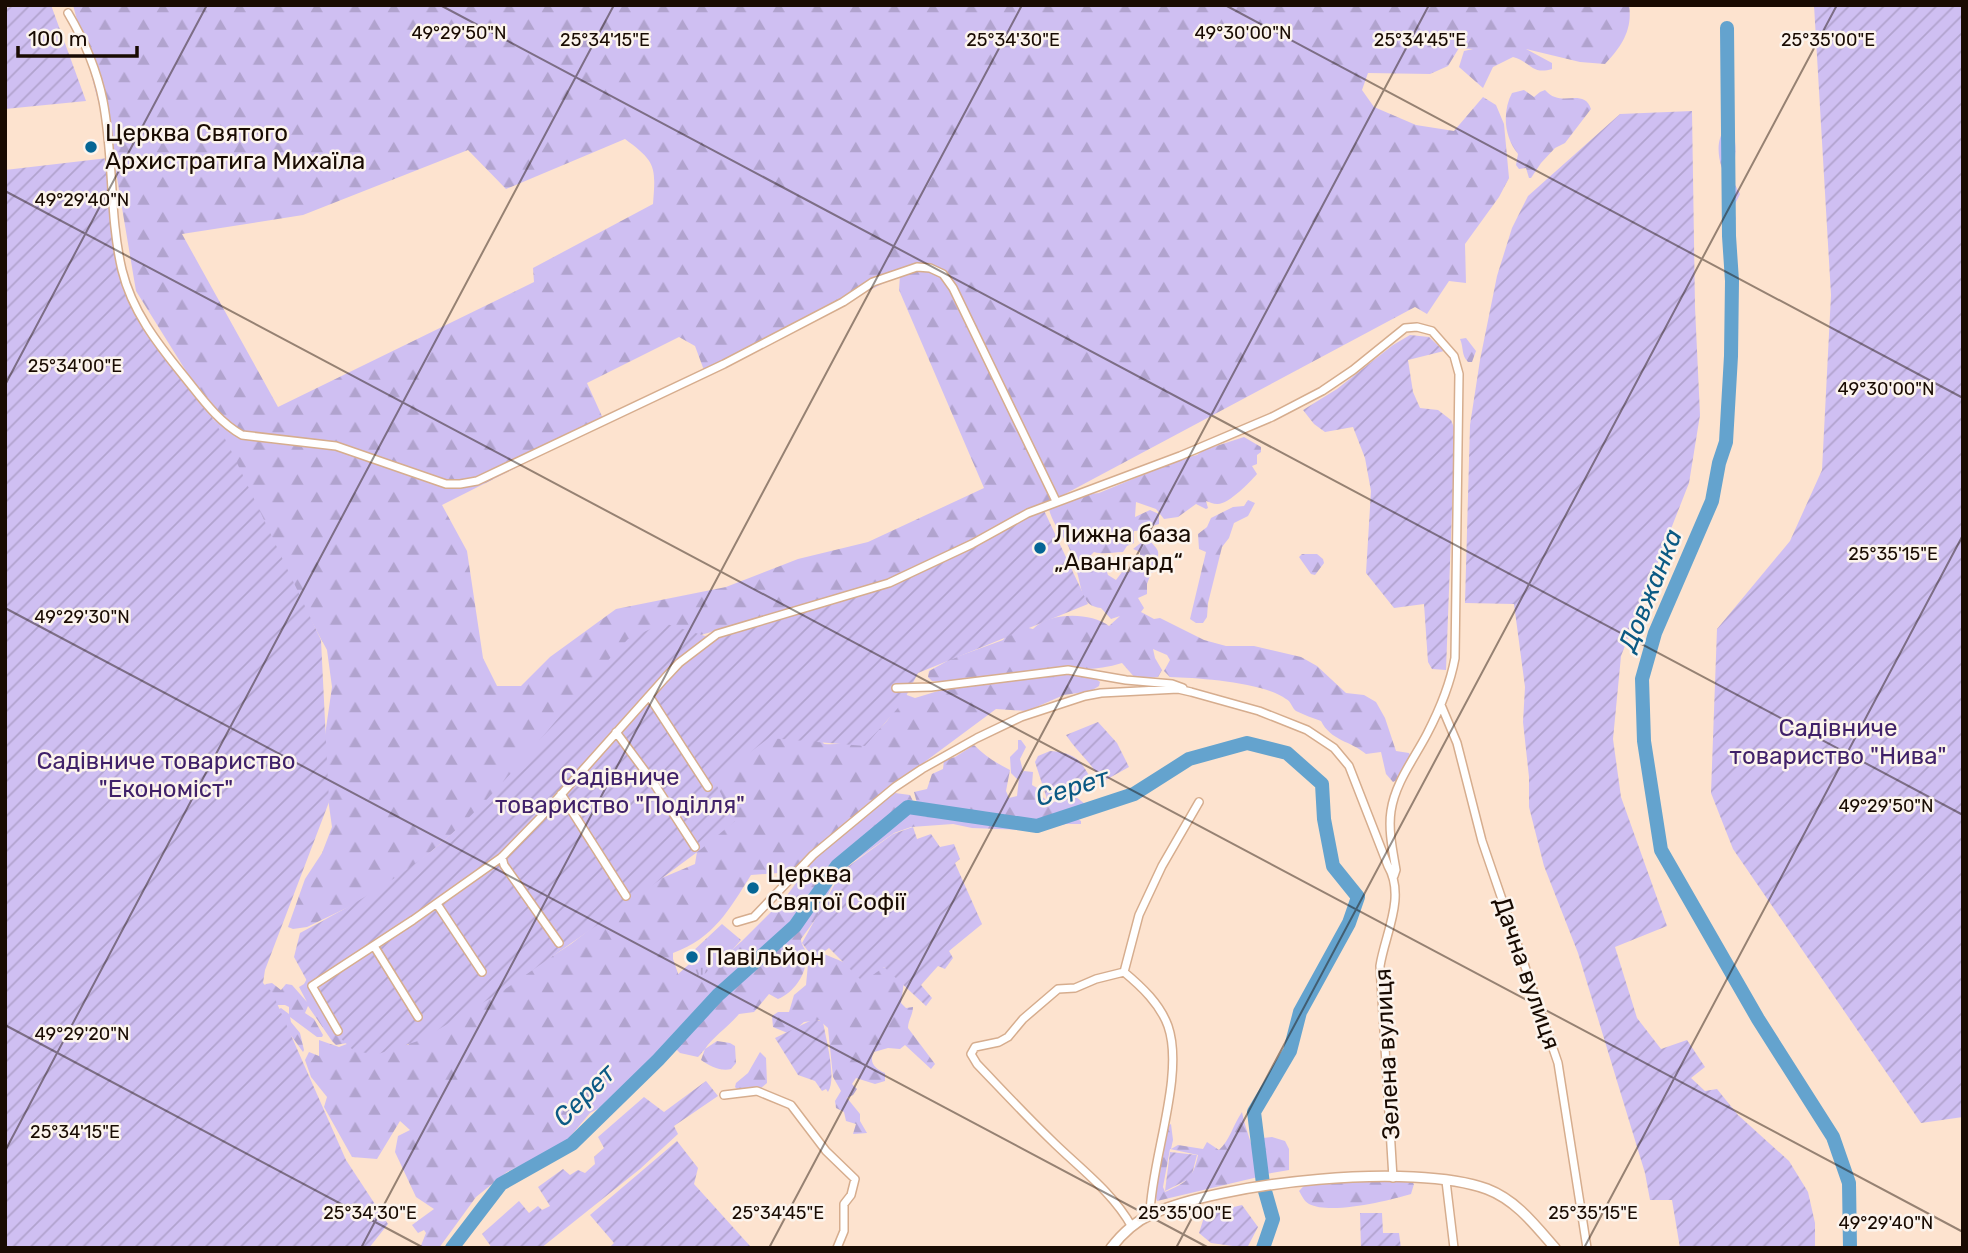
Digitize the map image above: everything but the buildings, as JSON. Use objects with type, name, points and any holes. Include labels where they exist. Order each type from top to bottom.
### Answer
[{"type":"street","points":[[68,13],[89,55],[103,103],[117,243],[122,271],[131,296],[141,319],[158,345],[228,428],[242,435],[336,446],[446,484],[477,481],[724,364],[843,302],[873,282],[917,267],[930,268],[943,274],[953,288],[1056,501]]},
{"type":"street","points":[[338,1031],[312,986],[437,904],[502,857],[679,663],[717,634],[889,583],[1056,501],[1180,456],[1297,405],[1353,370],[1405,328],[1417,327],[1432,331],[1454,356],[1459,374],[1455,658],[1450,685],[1395,794],[1390,813],[1396,870],[1394,876]]},
{"type":"street","points":[[896,688],[931,687],[1068,670],[1126,680],[1172,684],[1191,692]]},
{"type":"street","name":"Зелена вулиця","points":[[737,922],[754,917],[813,855],[895,787],[977,738],[1021,717],[1101,693],[1178,689],[1287,720],[1334,748],[1349,766],[1394,876],[1392,918],[1381,966],[1393,1178]]},
{"type":"street","points":[[649,695],[708,787]]},
{"type":"street","name":"Дачна вулиця","points":[[1441,705],[1457,743],[1486,854],[1558,1063],[1587,1248]]},
{"type":"street","points":[[616,732],[653,782],[695,847]]},
{"type":"street","points":[[561,794],[626,896]]},
{"type":"street","points":[[1124,972],[1139,915],[1162,866],[1199,802]]},
{"type":"street","points":[[502,857],[504,864],[559,943]]},
{"type":"street","points":[[437,904],[482,972]]},
{"type":"street","points":[[374,946],[418,1017]]},
{"type":"street","points":[[1132,1227],[1122,1210],[1097,1183],[1051,1140],[971,1055],[971,1050],[975,1047],[999,1042],[1008,1037],[1023,1019],[1058,989],[1075,988],[1112,973],[1124,972],[1140,985],[1154,1001],[1171,1037],[1171,1089],[1151,1195],[1150,1214]]},
{"type":"street","points":[[724,1095],[757,1091],[791,1105],[826,1151],[855,1179],[851,1195],[844,1204],[844,1231],[837,1248]]},
{"type":"street","points":[[1111,1248],[1150,1214],[1184,1203],[1294,1181],[1393,1178],[1447,1181],[1479,1187],[1507,1199],[1527,1216],[1555,1248]]},
{"type":"street","points":[[1447,1181],[1454,1248]]},
{"type":"green space","points":[[51,5],[86,101],[5,109],[5,8]]},
{"type":"green space","points":[[73,5],[1629,5],[1630,14],[1624,38],[1605,64],[1580,62],[1526,49],[1552,63],[1552,69],[1536,69],[1513,57],[1493,67],[1483,88],[1459,67],[1464,51],[1473,49],[1459,48],[1448,66],[1430,74],[1368,73],[1362,90],[1374,107],[1416,125],[1454,131],[1483,97],[1496,105],[1504,124],[1509,178],[1499,197],[1465,244],[1466,283],[1449,281],[1427,314],[1415,307],[1050,502],[1065,497],[1099,493],[1204,450],[1244,437],[1261,447],[1257,464],[1252,466],[1257,474],[1233,497],[1216,504],[1206,501],[1206,509],[1196,504],[1178,517],[1164,519],[1156,509],[1136,502],[1135,517],[1150,510],[1159,514],[1159,524],[1134,531],[1134,543],[1127,546],[1123,552],[1094,552],[1087,559],[1078,562],[1053,520],[1048,504],[1011,519],[899,576],[701,635],[664,630],[506,788],[388,888],[307,927],[293,929],[288,927],[305,879],[322,853],[332,827],[325,777],[325,735],[332,687],[327,650],[277,557],[206,403],[136,291],[115,166]],"holes":[[[625,139],[643,154],[652,166],[653,204],[533,268],[534,282],[278,407],[182,234],[303,215],[468,150],[506,189]],[[900,275],[899,290],[984,488],[868,542],[798,559],[726,587],[616,609],[550,657],[521,686],[497,686],[483,658],[467,551],[442,505],[605,423],[587,383],[679,337],[695,346],[705,373]]]},
{"type":"green space","name":"Садівниче товариство \"Нива\"","points":[[1814,5],[1963,5],[1963,1117],[1921,1123],[1733,849],[1711,793],[1717,629],[1790,541],[1822,470],[1831,295]]},
{"type":"green space","points":[[1524,90],[1534,97],[1545,90],[1555,97],[1585,100],[1591,109],[1565,143],[1555,148],[1531,178],[1526,168],[1519,169],[1516,165],[1518,154],[1510,140],[1506,124],[1512,93]]},
{"type":"green space","points":[[1692,111],[1695,307],[1700,415],[1689,483],[1621,656],[1613,739],[1621,797],[1667,926],[1615,947],[1637,1018],[1661,1049],[1687,1040],[1705,1067],[1691,1078],[1705,1091],[1717,1089],[1738,1115],[1789,1161],[1808,1192],[1815,1223],[1815,1248],[1680,1248],[1672,1200],[1650,1200],[1645,1173],[1578,953],[1544,866],[1529,807],[1529,777],[1523,722],[1525,687],[1514,604],[1465,603],[1470,425],[1497,276],[1512,228],[1528,196],[1620,114]]},
{"type":"green space","points":[[1726,128],[1734,137],[1736,150],[1733,179],[1740,194],[1733,208],[1736,219],[1732,224],[1728,220],[1728,206],[1722,197],[1722,191],[1729,182],[1719,155],[1720,140]]},
{"type":"green space","name":"Садівниче товариство \"Економіст\"","points":[[108,158],[126,288],[151,332],[197,392],[228,444],[321,640],[329,802],[265,970],[263,983],[272,992],[346,1160],[388,1224],[369,1248],[5,1248],[5,170]]},
{"type":"green space","points":[[1410,335],[1429,337],[1444,351],[1408,360],[1413,392],[1420,408],[1438,410],[1451,420],[1455,430],[1446,670],[1432,669],[1428,662],[1424,604],[1394,608],[1366,573],[1371,491],[1365,458],[1353,427],[1325,432],[1314,424],[1303,410],[1337,389]]},
{"type":"green space","points":[[1466,338],[1476,351],[1472,362],[1468,362],[1463,354],[1460,339]]},
{"type":"green space","points":[[1248,500],[1255,503],[1248,516],[1234,523],[1229,538],[1222,547],[1207,617],[1203,623],[1196,623],[1190,619],[1206,552],[1199,549],[1198,534],[1207,527],[1211,518],[1233,507],[1244,506]]},
{"type":"green space","name":"Садівниче товариство \"Поділля\"","points":[[1041,504],[1088,604],[918,673],[903,702],[865,746],[769,738],[714,780],[735,821],[623,907],[504,990],[421,1040],[375,1055],[353,1050],[336,1034],[294,957],[300,933],[384,885],[460,826],[504,781],[628,639],[664,623],[705,636],[784,613],[935,563]]},
{"type":"green space","points":[[1147,538],[1158,550],[1158,556],[1156,571],[1151,573],[1147,584],[1147,594],[1138,598],[1144,608],[1141,612],[1154,619],[1160,618],[1204,640],[1226,646],[1254,646],[1301,657],[1317,666],[1346,693],[1364,695],[1376,702],[1385,718],[1396,751],[1409,753],[1412,760],[1405,776],[1393,782],[1386,774],[1381,752],[1366,754],[1330,733],[1321,721],[1296,711],[1288,700],[1276,693],[1230,682],[1170,677],[1164,671],[1170,660],[1167,655],[1153,649],[1162,670],[1158,677],[1136,679],[1122,663],[1088,669],[1066,666],[944,682],[932,681],[928,677],[929,671],[951,659],[1003,640],[1011,630],[1020,626],[1033,629],[1049,619],[1081,616],[1109,626],[1120,616],[1111,619],[1101,608],[1094,607],[1086,600],[1077,572],[1089,562],[1106,569],[1108,575],[1116,580],[1122,572],[1129,572],[1136,564],[1145,567],[1145,560],[1140,557],[1140,552],[1133,549]]},
{"type":"green space","points":[[1302,554],[1317,554],[1323,559],[1324,563],[1315,575],[1311,574],[1299,557]]},
{"type":"green space","points":[[1061,671],[1093,677],[1100,682],[1099,686],[1091,691],[1064,695],[1027,711],[996,709],[864,807],[792,872],[751,875],[710,931],[673,953],[682,985],[691,986],[742,941],[785,898],[820,850],[895,793],[910,795],[913,801],[898,807],[890,820],[832,862],[773,946],[757,953],[725,988],[774,948],[780,939],[802,920],[805,916],[804,906],[840,862],[897,816],[931,812],[1039,824],[1074,817],[1081,821],[1081,824],[1066,824],[1040,830],[972,828],[953,824],[911,827],[894,833],[850,864],[836,878],[817,917],[801,939],[806,952],[805,968],[790,992],[778,999],[769,994],[754,1012],[739,1014],[698,1057],[680,1053],[675,1048],[676,1038],[690,1025],[698,1024],[723,989],[698,1007],[616,1099],[590,1113],[563,1145],[507,1172],[476,1197],[439,1248],[420,1248],[426,1233],[424,1230],[418,1233],[412,1225],[434,1209],[416,1197],[395,1152],[398,1136],[410,1130],[400,1121],[377,1159],[352,1157],[324,1107],[327,1097],[311,1077],[305,1060],[309,1052],[319,1056],[319,1040],[339,1047],[357,1040],[388,1038],[408,1045],[432,1023],[500,990],[571,944],[621,905],[631,891],[695,864],[700,833],[730,819],[727,803],[710,795],[709,781],[765,736],[813,731],[824,744],[836,744],[869,736],[886,722],[896,701],[885,687],[915,698],[981,678]]},
{"type":"green space","points":[[1098,722],[1117,743],[1129,767],[1102,782],[1066,735]]},
{"type":"green space","points":[[1018,740],[1026,747],[1020,759],[1023,771],[1020,775],[1024,771],[1033,772],[1032,785],[1039,789],[1049,802],[1071,793],[1085,804],[1084,808],[1064,816],[1035,820],[917,803],[914,792],[927,789],[932,774],[943,769],[944,760],[955,757],[974,745],[1010,770],[1006,791],[1009,798],[1017,796],[1019,778],[1011,773],[1010,757],[1018,749]]},
{"type":"green space","points":[[1050,751],[1067,754],[1078,760],[1094,785],[1047,799],[1035,762],[1038,756]]},
{"type":"green space","points":[[913,827],[917,839],[931,834],[940,847],[954,844],[960,859],[955,863],[982,924],[949,951],[953,958],[945,969],[938,966],[921,985],[932,998],[926,1006],[884,967],[863,982],[829,948],[814,959],[802,943],[842,871],[893,834]]},
{"type":"green space","points":[[722,924],[741,940],[697,989],[692,990],[680,985],[676,976],[697,957],[692,952]]},
{"type":"green space","points":[[824,954],[848,964],[890,968],[904,982],[901,1003],[906,1008],[913,1007],[908,1028],[935,1064],[931,1069],[905,1045],[900,1049],[888,1048],[874,1052],[872,1062],[885,1073],[885,1081],[875,1084],[856,1078],[852,1084],[857,1089],[847,1098],[860,1114],[860,1121],[867,1133],[853,1134],[856,1124],[846,1121],[844,1112],[836,1108],[835,1101],[841,1091],[833,1077],[828,1028],[819,1020],[804,1022],[790,1034],[773,1027],[772,1016],[778,1012],[789,1012],[794,995],[806,985],[808,964]]},
{"type":"green space","points":[[308,977],[347,1043],[336,1045],[308,1006],[305,1013],[314,1019],[323,1035],[317,1037],[290,1017],[300,1033],[303,1052],[274,1012],[281,1008],[289,1014],[289,1007],[277,1005],[258,991],[266,984],[272,983],[281,990],[286,984],[292,985],[307,1002],[299,987]]},
{"type":"green space","points":[[814,1019],[823,1022],[828,1048],[831,1078],[828,1092],[826,1089],[822,1091],[815,1081],[798,1075],[775,1038]]},
{"type":"green space","points":[[717,1041],[730,1043],[735,1046],[736,1063],[727,1070],[712,1066],[701,1060],[705,1049]]},
{"type":"green space","points":[[760,1052],[766,1058],[767,1083],[761,1088],[737,1089],[736,1083],[748,1073]]},
{"type":"green space","points":[[706,1081],[718,1096],[674,1126],[678,1134],[640,1169],[541,1248],[492,1248],[482,1234],[519,1201],[529,1213],[538,1206],[542,1210],[550,1206],[538,1187],[563,1169],[570,1175],[578,1170],[585,1173],[595,1164],[594,1157],[604,1148],[598,1137],[644,1097],[664,1112]]},
{"type":"green space","points":[[1242,1112],[1258,1177],[1157,1201],[1155,1195],[1166,1127],[1171,1124],[1171,1149],[1178,1145],[1203,1149],[1207,1142],[1219,1150]],"holes":[[[1170,1149],[1198,1155],[1188,1179],[1165,1192],[1163,1187]]]},
{"type":"green space","points":[[1272,1137],[1285,1141],[1289,1149],[1289,1170],[1266,1174],[1262,1158],[1263,1138]]},
{"type":"green space","points":[[677,1141],[698,1168],[694,1184],[750,1246],[748,1248],[609,1248],[614,1243],[590,1215]]},
{"type":"green space","points":[[1170,1152],[1197,1155],[1191,1178],[1165,1191]]},
{"type":"green space","points":[[1314,1175],[1405,1176],[1414,1184],[1411,1194],[1388,1200],[1344,1208],[1318,1207],[1307,1203],[1299,1191]]},
{"type":"green space","points":[[1242,1205],[1258,1227],[1247,1248],[1211,1243],[1199,1233],[1205,1214]]},
{"type":"green space","points":[[1360,1213],[1382,1213],[1383,1233],[1399,1233],[1401,1248],[1361,1248]]},
{"type":"waterway","name":"Довжанка","points":[[1727,28],[1729,236],[1732,281],[1726,442],[1712,501],[1655,633],[1642,679],[1644,741],[1661,850],[1758,1019],[1833,1137],[1849,1183],[1850,1248]]},
{"type":"waterway","name":"Серет","points":[[452,1248],[501,1184],[572,1144],[658,1060],[718,995],[795,926],[837,866],[908,807],[1037,826],[1134,794],[1189,759],[1247,743],[1287,753],[1322,784],[1324,819],[1333,866],[1358,897],[1349,923],[1300,1012],[1290,1051],[1254,1112],[1263,1184],[1273,1219],[1263,1248]]},
{"type":"place","name":"Церква Святого Архистратига Михаїла","points":[[91,147]]},
{"type":"place","name":"Лижна база „Авангард“","points":[[1040,548]]},
{"type":"place","name":"Церква Святої Софії","points":[[753,888]]},
{"type":"place","name":"Павільйон","points":[[692,957]]}]
